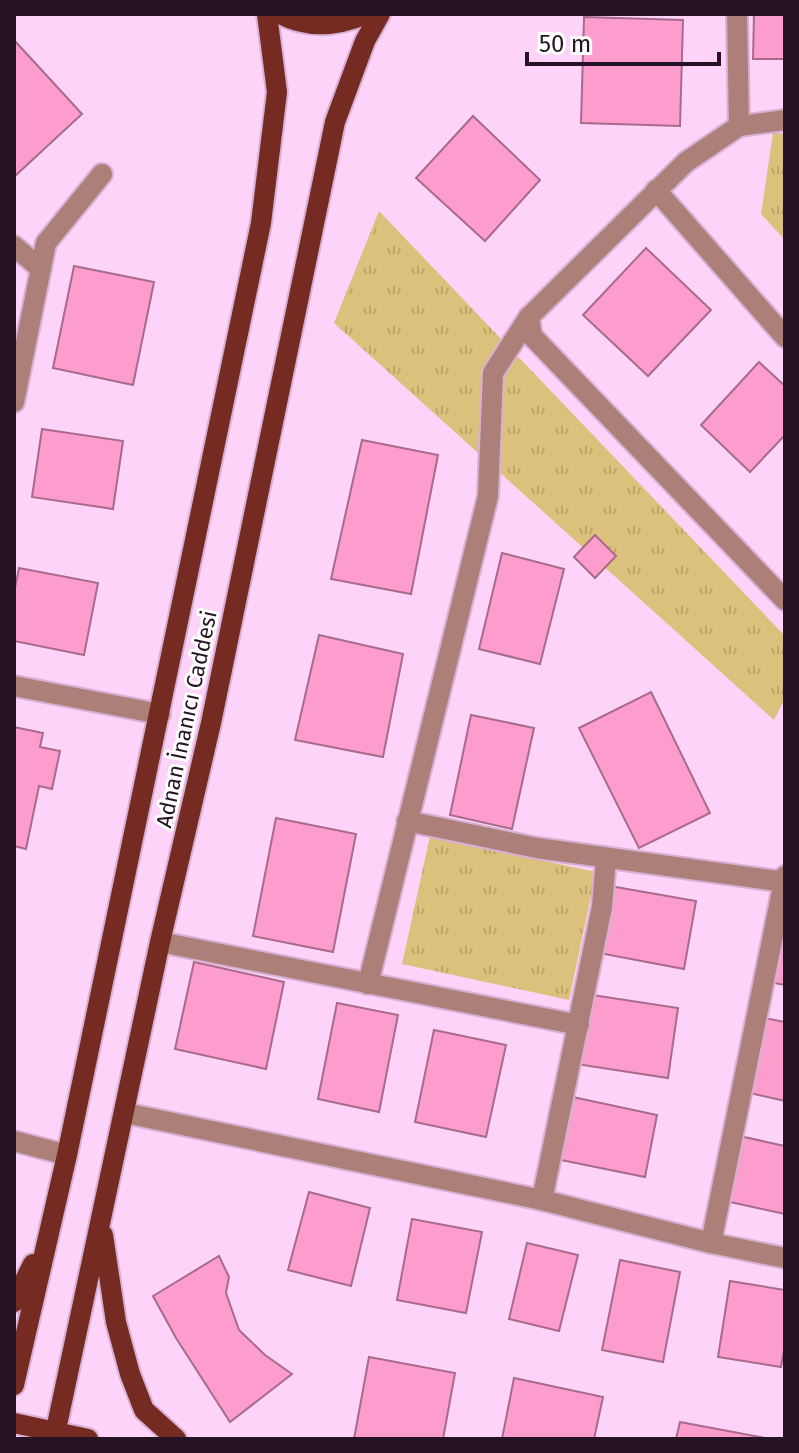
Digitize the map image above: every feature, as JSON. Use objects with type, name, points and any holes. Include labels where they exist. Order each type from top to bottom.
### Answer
[{"type":"main road","name":"Adnan İnanıcı Caddesi","points":[[14,1385],[67,1155],[261,223],[277,92],[267,14]]},
{"type":"main road","points":[[280,14],[305,23],[328,25],[366,14]]},
{"type":"main road","name":"Adnan İnanıcı Caddesi","points":[[55,1435],[160,942],[211,723],[335,122],[365,41],[380,14]]},
{"type":"main road","points":[[101,1223],[116,1322],[130,1374],[144,1410],[176,1439]]},
{"type":"main road","points":[[14,1302],[49,1231]]},
{"type":"main road","points":[[14,1423],[55,1435],[88,1439]]},
{"type":"street","points":[[737,14],[739,126]]},
{"type":"street","points":[[368,984],[488,496],[493,373],[529,317],[686,162],[739,126],[785,120]]},
{"type":"street","points":[[14,402],[16,379],[46,243],[102,174]]},
{"type":"street","points":[[656,190],[785,337]]},
{"type":"street","points":[[14,246],[41,269]]},
{"type":"street","points":[[529,317],[532,336],[785,600]]},
{"type":"street","points":[[14,686],[160,714]]},
{"type":"street","points":[[407,821],[537,848],[785,880],[711,1243]]},
{"type":"street","points":[[542,1200],[602,907],[606,858]]},
{"type":"street","points":[[160,942],[579,1025]]},
{"type":"street","points":[[125,1113],[542,1200],[711,1243],[785,1258]]},
{"type":"street","points":[[14,1141],[67,1155]]},
{"type":"green space","points":[[773,133],[785,134],[785,240],[761,214]]},
{"type":"green space","points":[[379,211],[785,636],[785,698],[774,720],[334,323]]},
{"type":"green space","points":[[430,836],[596,872],[569,1000],[402,964]]},
{"type":"building","points":[[754,14],[785,14],[785,59],[753,59]]},
{"type":"building","points":[[584,17],[683,20],[680,126],[581,123]]},
{"type":"building","points":[[14,40],[82,114],[16,175],[14,173]]},
{"type":"building","points":[[473,116],[540,180],[485,241],[416,178]]},
{"type":"building","points":[[646,248],[711,310],[648,376],[583,315]]},
{"type":"building","points":[[74,266],[154,282],[133,385],[53,368]]},
{"type":"building","points":[[759,362],[785,386],[785,435],[750,472],[701,425]]},
{"type":"building","points":[[42,429],[123,441],[113,509],[32,497]]},
{"type":"building","points":[[362,440],[438,455],[411,594],[331,579]]},
{"type":"building","points":[[595,535],[616,556],[595,578],[574,557]]},
{"type":"building","points":[[502,553],[564,569],[540,664],[479,649]]},
{"type":"building","points":[[19,568],[98,583],[84,655],[14,641],[14,593]]},
{"type":"building","points":[[319,635],[403,654],[383,757],[295,740]]},
{"type":"building","points":[[651,692],[710,813],[639,848],[579,728]]},
{"type":"building","points":[[471,715],[534,728],[512,829],[450,815]]},
{"type":"building","points":[[14,727],[43,733],[40,747],[60,751],[52,789],[39,786],[26,849],[14,846]]},
{"type":"building","points":[[276,818],[356,834],[333,952],[253,936]]},
{"type":"building","points":[[610,886],[696,901],[684,969],[599,953]]},
{"type":"building","points":[[785,914],[785,985],[769,982]]},
{"type":"building","points":[[194,962],[284,982],[266,1069],[175,1049]]},
{"type":"building","points":[[586,994],[678,1008],[668,1078],[576,1064]]},
{"type":"building","points":[[337,1003],[398,1015],[379,1112],[318,1099]]},
{"type":"building","points":[[760,1017],[785,1022],[785,1101],[745,1092]]},
{"type":"building","points":[[434,1030],[506,1045],[486,1137],[415,1122]]},
{"type":"building","points":[[568,1096],[657,1115],[645,1177],[556,1159]]},
{"type":"building","points":[[735,1135],[785,1146],[785,1214],[721,1200]]},
{"type":"building","points":[[309,1192],[370,1208],[351,1286],[288,1270]]},
{"type":"building","points":[[412,1219],[482,1232],[466,1313],[397,1300]]},
{"type":"building","points":[[527,1243],[578,1255],[559,1331],[509,1319]]},
{"type":"building","points":[[219,1256],[229,1277],[226,1293],[239,1330],[265,1355],[292,1374],[230,1422],[153,1296]]},
{"type":"building","points":[[620,1260],[680,1272],[663,1362],[602,1350]]},
{"type":"building","points":[[730,1281],[785,1290],[785,1345],[781,1367],[718,1357]]},
{"type":"building","points":[[369,1357],[455,1373],[443,1439],[354,1439]]},
{"type":"building","points":[[514,1378],[603,1397],[594,1439],[502,1439]]},
{"type":"building","points":[[680,1422],[765,1438],[765,1439],[676,1439]]}]
